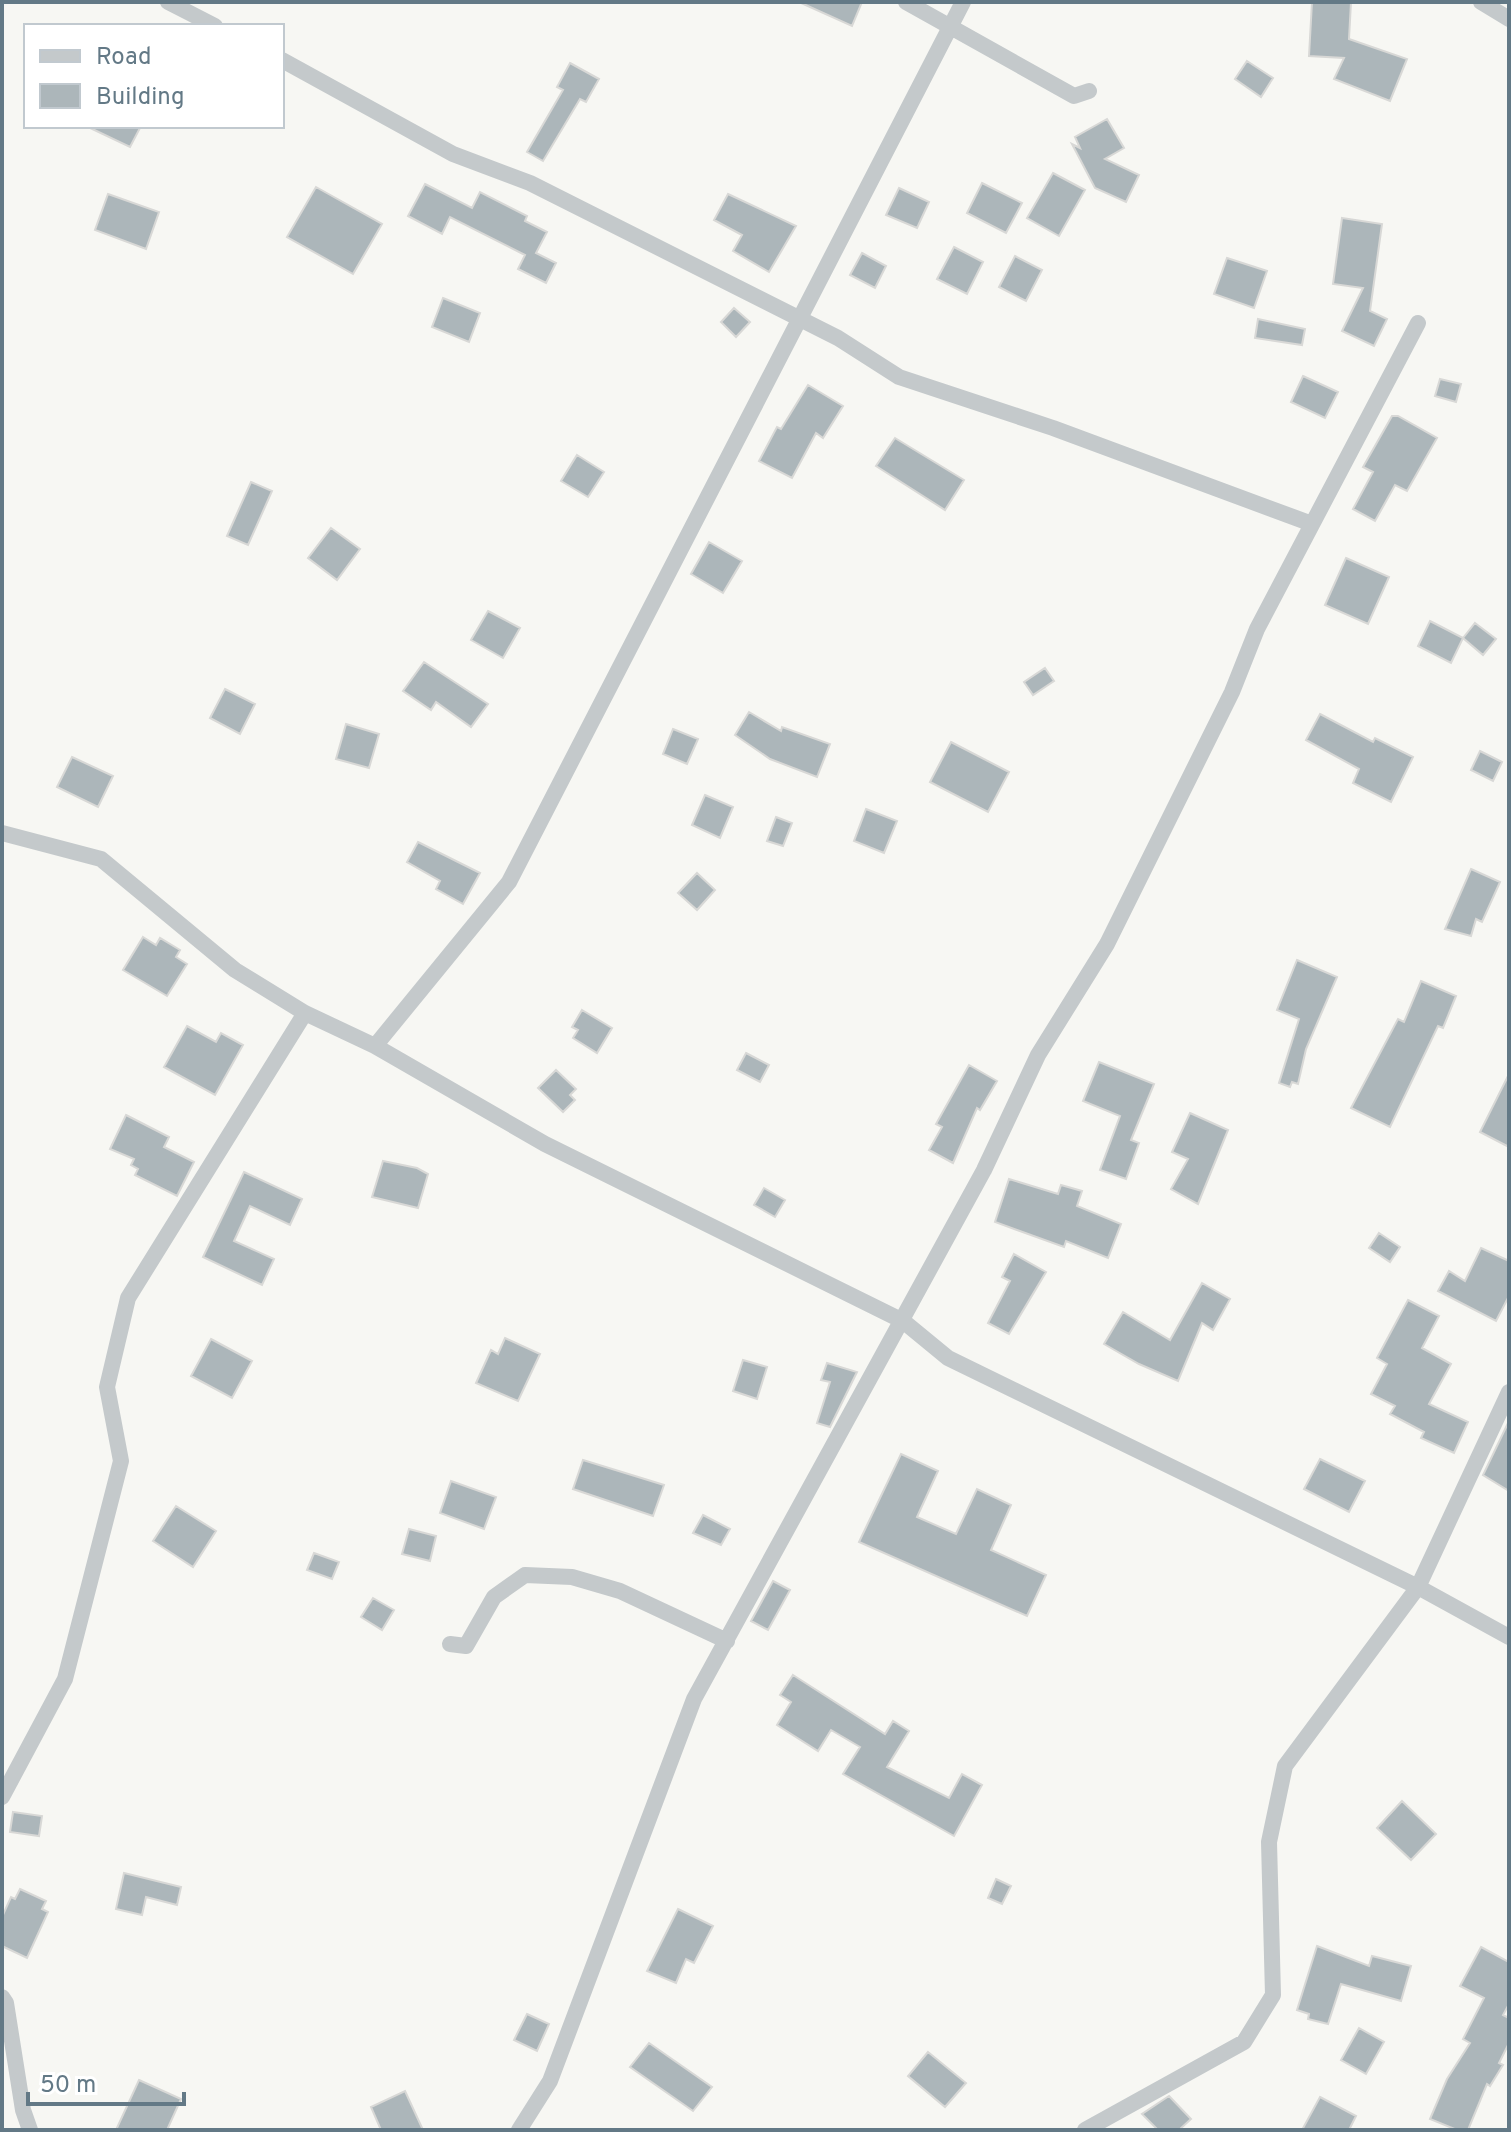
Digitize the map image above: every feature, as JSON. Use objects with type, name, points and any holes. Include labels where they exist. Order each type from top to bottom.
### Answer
[{"type":"street","points":[[168,2],[211,24]]},
{"type":"street","points":[[906,2],[1074,96],[1089,91]]},
{"type":"street","points":[[375,1046],[509,882],[963,2]]},
{"type":"street","points":[[1481,2],[1509,19]]},
{"type":"street","points":[[284,61],[453,154],[530,183],[838,338],[899,377],[1053,428],[1312,524]]},
{"type":"street","points":[[519,2130],[550,2081],[694,1699],[984,1170],[1038,1055],[1107,944],[1232,692],[1257,629],[1418,323]]},
{"type":"street","points":[[2,833],[101,859],[235,970],[305,1013],[375,1046],[545,1144],[903,1321],[948,1358],[1418,1587],[1509,1637]]},
{"type":"street","points":[[2,1797],[65,1679],[121,1461],[107,1387],[128,1298],[305,1013]]},
{"type":"street","points":[[1085,2130],[1244,2042],[1273,1995],[1269,1842],[1285,1766],[1418,1587],[1509,1392]]},
{"type":"street","points":[[450,1644],[466,1646],[494,1597],[525,1575],[572,1577],[620,1591],[727,1641]]},
{"type":"street","points":[[2,1997],[6,2003],[23,2110],[30,2130]]},
{"type":"building","points":[[799,2],[862,2],[852,26]]},
{"type":"building","points":[[1312,2],[1351,2],[1349,39],[1407,59],[1390,101],[1334,79],[1344,58],[1309,56]]},
{"type":"building","points":[[1247,61],[1273,78],[1261,97],[1235,79]]},
{"type":"building","points":[[570,63],[599,79],[586,102],[580,99],[543,161],[527,152],[563,90],[557,87]]},
{"type":"building","points":[[1107,119],[1124,148],[1105,159],[1139,175],[1126,202],[1095,188],[1072,144],[1080,148],[1075,137]]},
{"type":"building","points":[[90,128],[140,128],[130,147]]},
{"type":"building","points":[[1053,173],[1085,190],[1059,236],[1027,218]]},
{"type":"building","points":[[982,183],[1022,203],[1006,233],[967,213]]},
{"type":"building","points":[[425,184],[472,208],[480,192],[527,216],[525,221],[547,232],[536,253],[556,263],[546,283],[518,269],[525,255],[450,217],[442,234],[408,216]]},
{"type":"building","points":[[316,187],[382,224],[353,274],[287,237]]},
{"type":"building","points":[[899,188],[929,202],[917,228],[886,215]]},
{"type":"building","points":[[108,194],[159,212],[146,249],[95,230]]},
{"type":"building","points":[[728,194],[796,226],[769,272],[733,251],[742,235],[714,220]]},
{"type":"building","points":[[1342,218],[1382,224],[1370,311],[1387,319],[1374,346],[1342,331],[1363,288],[1333,284]]},
{"type":"building","points":[[954,247],[983,262],[967,294],[937,279]]},
{"type":"building","points":[[862,253],[886,266],[875,288],[850,275]]},
{"type":"building","points":[[1015,256],[1042,270],[1026,301],[999,287]]},
{"type":"building","points":[[1227,258],[1267,271],[1254,308],[1214,294]]},
{"type":"building","points":[[443,298],[480,313],[469,342],[432,327]]},
{"type":"building","points":[[734,308],[750,322],[736,337],[721,322]]},
{"type":"building","points":[[1258,319],[1305,329],[1302,345],[1255,338]]},
{"type":"building","points":[[1303,376],[1338,392],[1325,418],[1291,402]]},
{"type":"building","points":[[1440,379],[1461,384],[1456,402],[1435,396]]},
{"type":"building","points":[[808,385],[843,406],[823,438],[816,433],[792,478],[759,461],[777,427],[781,429]]},
{"type":"building","points":[[1392,416],[1398,416],[1437,438],[1407,491],[1395,485],[1375,521],[1353,509],[1373,472],[1363,467]]},
{"type":"building","points":[[895,438],[964,480],[945,510],[876,466]]},
{"type":"building","points":[[577,455],[604,472],[588,497],[561,481]]},
{"type":"building","points":[[251,482],[272,491],[248,545],[227,536]]},
{"type":"building","points":[[331,528],[360,549],[337,580],[308,558]]},
{"type":"building","points":[[709,542],[742,561],[723,593],[691,574]]},
{"type":"building","points":[[1346,558],[1389,577],[1368,624],[1325,605]]},
{"type":"building","points":[[488,611],[520,628],[503,658],[471,640]]},
{"type":"building","points":[[1430,621],[1463,638],[1451,663],[1418,646]]},
{"type":"building","points":[[1475,623],[1496,639],[1483,655],[1463,638]]},
{"type":"building","points":[[424,662],[488,704],[471,727],[436,702],[431,710],[403,691]]},
{"type":"building","points":[[1045,668],[1054,681],[1033,695],[1024,682]]},
{"type":"building","points":[[225,689],[255,704],[240,734],[210,718]]},
{"type":"building","points":[[749,712],[781,731],[782,727],[830,744],[817,777],[770,759],[735,735]]},
{"type":"building","points":[[1320,714],[1373,742],[1375,738],[1413,757],[1391,802],[1353,783],[1359,769],[1306,740]]},
{"type":"building","points":[[346,724],[379,734],[369,768],[336,759]]},
{"type":"building","points":[[673,729],[698,739],[687,764],[663,754]]},
{"type":"building","points":[[951,742],[1009,772],[988,812],[930,782]]},
{"type":"building","points":[[1480,751],[1502,762],[1493,781],[1471,770]]},
{"type":"building","points":[[72,757],[113,776],[98,807],[57,787]]},
{"type":"building","points":[[705,795],[733,807],[720,838],[692,825]]},
{"type":"building","points":[[866,809],[897,821],[884,853],[854,841]]},
{"type":"building","points":[[776,817],[792,823],[783,846],[767,841]]},
{"type":"building","points":[[418,842],[480,873],[463,904],[436,889],[440,881],[407,862]]},
{"type":"building","points":[[1471,869],[1500,882],[1482,922],[1476,919],[1471,936],[1445,929]]},
{"type":"building","points":[[697,873],[715,890],[697,910],[678,893]]},
{"type":"building","points":[[143,937],[156,945],[160,938],[180,950],[176,957],[187,964],[167,996],[123,970]]},
{"type":"building","points":[[1297,960],[1337,977],[1306,1049],[1298,1084],[1292,1082],[1290,1087],[1279,1083],[1299,1019],[1277,1010]]},
{"type":"building","points":[[1421,981],[1456,996],[1443,1028],[1438,1026],[1390,1127],[1351,1108],[1398,1019],[1404,1022]]},
{"type":"building","points":[[582,1010],[612,1028],[597,1053],[573,1038],[578,1030],[572,1027]]},
{"type":"building","points":[[187,1026],[216,1042],[221,1033],[243,1045],[215,1095],[164,1067]]},
{"type":"building","points":[[746,1053],[769,1065],[760,1082],[737,1070]]},
{"type":"building","points":[[1099,1062],[1154,1084],[1131,1140],[1139,1143],[1126,1179],[1100,1170],[1120,1116],[1083,1101]]},
{"type":"building","points":[[969,1065],[997,1081],[980,1110],[977,1108],[953,1163],[929,1150],[942,1127],[936,1124]]},
{"type":"building","points":[[556,1070],[576,1089],[570,1095],[575,1100],[563,1112],[538,1088]]},
{"type":"building","points":[[1509,1074],[1509,1147],[1480,1132]]},
{"type":"building","points":[[1190,1113],[1228,1130],[1198,1204],[1171,1189],[1188,1159],[1172,1152]]},
{"type":"building","points":[[126,1115],[169,1137],[164,1147],[194,1162],[177,1196],[135,1175],[138,1169],[131,1165],[134,1159],[110,1149]]},
{"type":"building","points":[[383,1161],[417,1168],[428,1174],[418,1208],[372,1197]]},
{"type":"building","points":[[244,1172],[302,1199],[290,1225],[250,1206],[234,1241],[274,1259],[262,1285],[203,1257]]},
{"type":"building","points":[[1009,1179],[1058,1194],[1061,1185],[1082,1191],[1077,1206],[1121,1224],[1108,1258],[1066,1241],[1064,1247],[995,1222]]},
{"type":"building","points":[[764,1188],[785,1200],[775,1217],[754,1205]]},
{"type":"building","points":[[1379,1233],[1400,1247],[1390,1262],[1369,1248]]},
{"type":"building","points":[[1481,1248],[1509,1261],[1509,1296],[1496,1321],[1438,1291],[1449,1271],[1465,1281]]},
{"type":"building","points":[[1014,1254],[1046,1272],[1009,1334],[988,1323],[1010,1281],[1002,1277]]},
{"type":"building","points":[[1202,1283],[1230,1299],[1213,1330],[1202,1323],[1178,1381],[1104,1344],[1123,1312],[1170,1340]]},
{"type":"building","points":[[1408,1300],[1439,1316],[1422,1348],[1451,1364],[1429,1404],[1468,1422],[1454,1453],[1421,1438],[1424,1432],[1390,1414],[1395,1406],[1371,1394],[1387,1364],[1377,1358]]},
{"type":"building","points":[[505,1338],[540,1354],[518,1401],[476,1383],[491,1350],[498,1354]]},
{"type":"building","points":[[211,1339],[252,1361],[232,1398],[191,1376]]},
{"type":"building","points":[[743,1360],[767,1367],[757,1399],[733,1391]]},
{"type":"building","points":[[827,1363],[857,1372],[830,1427],[817,1423],[830,1382],[821,1380]]},
{"type":"building","points":[[1509,1421],[1509,1491],[1483,1475]]},
{"type":"building","points":[[901,1454],[938,1471],[917,1517],[956,1534],[977,1489],[1011,1505],[991,1550],[1046,1575],[1027,1616],[859,1542]]},
{"type":"building","points":[[1320,1459],[1365,1481],[1349,1512],[1304,1489]]},
{"type":"building","points":[[583,1460],[664,1485],[653,1516],[573,1489]]},
{"type":"building","points":[[451,1481],[496,1497],[484,1529],[440,1513]]},
{"type":"building","points":[[176,1506],[216,1531],[193,1567],[153,1541]]},
{"type":"building","points":[[703,1515],[730,1529],[721,1545],[693,1533]]},
{"type":"building","points":[[409,1529],[436,1536],[430,1561],[402,1554]]},
{"type":"building","points":[[314,1553],[339,1562],[332,1579],[307,1570]]},
{"type":"building","points":[[773,1581],[790,1590],[768,1630],[751,1621]]},
{"type":"building","points":[[373,1598],[394,1610],[382,1630],[361,1617]]},
{"type":"building","points":[[793,1675],[885,1734],[893,1721],[909,1731],[887,1767],[949,1798],[962,1774],[982,1785],[954,1836],[843,1774],[860,1747],[831,1730],[818,1751],[777,1725],[791,1702],[780,1695]]},
{"type":"building","points":[[1402,1801],[1436,1834],[1411,1860],[1377,1828]]},
{"type":"building","points":[[13,1812],[42,1816],[39,1836],[10,1832]]},
{"type":"building","points":[[124,1873],[181,1887],[177,1905],[146,1897],[142,1915],[116,1909]]},
{"type":"building","points":[[996,1879],[1011,1886],[1002,1904],[988,1898]]},
{"type":"building","points":[[20,1889],[46,1901],[42,1909],[48,1912],[27,1958],[2,1946],[2,1917],[11,1897],[15,1899]]},
{"type":"building","points":[[678,1909],[713,1926],[694,1963],[686,1959],[676,1983],[647,1971]]},
{"type":"building","points":[[1317,1946],[1369,1966],[1372,1956],[1411,1966],[1401,2001],[1341,1984],[1328,2024],[1308,2019],[1309,2014],[1297,2010]]},
{"type":"building","points":[[1481,1947],[1509,1962],[1509,2004],[1503,2015],[1509,2018],[1509,2043],[1499,2063],[1503,2065],[1490,2086],[1487,2084],[1468,2130],[1457,2130],[1430,2119],[1447,2079],[1470,2043],[1463,2039],[1484,1998],[1460,1986]]},
{"type":"building","points":[[527,2014],[549,2024],[537,2051],[514,2040]]},
{"type":"building","points":[[1359,2028],[1384,2042],[1366,2074],[1341,2060]]},
{"type":"building","points":[[649,2043],[712,2087],[693,2111],[630,2067]]},
{"type":"building","points":[[928,2052],[966,2083],[945,2107],[908,2076]]},
{"type":"building","points":[[139,2080],[181,2099],[167,2130],[116,2130]]},
{"type":"building","points":[[405,2091],[423,2130],[381,2130],[371,2107]]},
{"type":"building","points":[[1169,2096],[1191,2119],[1179,2130],[1158,2130],[1142,2114]]},
{"type":"building","points":[[1320,2097],[1356,2116],[1349,2130],[1302,2130]]}]
